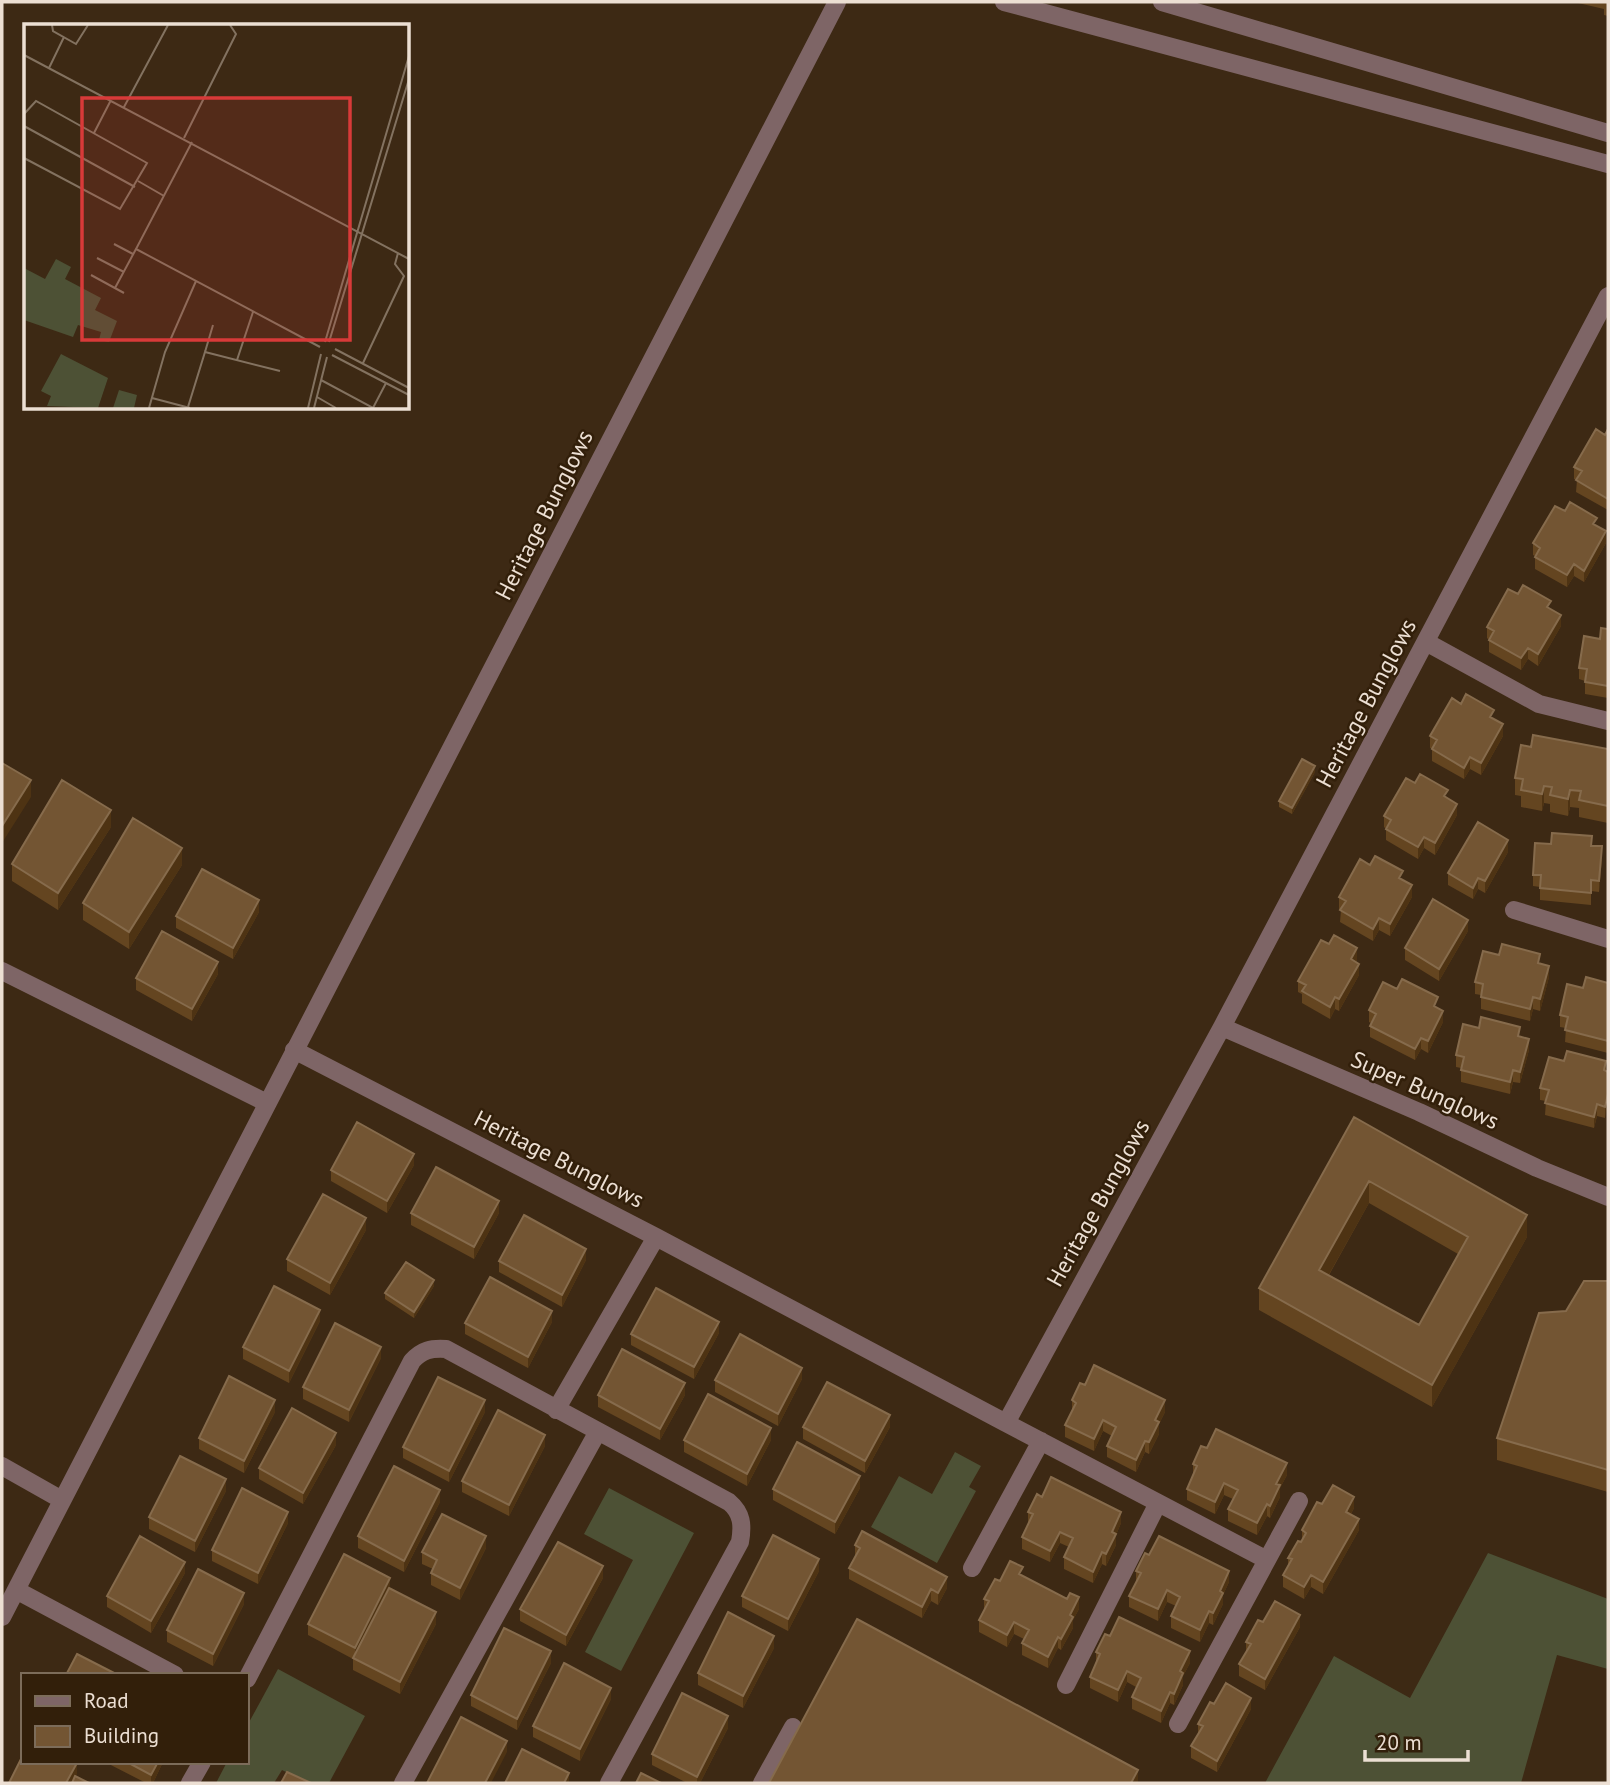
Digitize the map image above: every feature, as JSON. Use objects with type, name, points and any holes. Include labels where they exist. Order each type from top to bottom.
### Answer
[{"type":"street","name":"Heritage Bunglows","points":[[2,1617],[837,2]]},
{"type":"street","points":[[1004,2],[1608,164]]},
{"type":"street","points":[[1163,2],[1608,133]]},
{"type":"street","name":"Heritage Bunglows","points":[[294,1050],[656,1237],[1006,1423],[1222,1027],[1608,296]]},
{"type":"street","points":[[1426,642],[1539,704],[1608,721]]},
{"type":"street","points":[[1514,910],[1608,939]]},
{"type":"street","points":[[2,971],[267,1103]]},
{"type":"street","name":"Super Bunglows","points":[[1222,1027],[1608,1197]]},
{"type":"street","points":[[556,1410],[656,1237]]},
{"type":"street","points":[[248,1677],[412,1361],[419,1353],[432,1348],[446,1349],[729,1502],[740,1516],[743,1529],[740,1542],[609,1783]]},
{"type":"street","points":[[1006,1423],[1267,1560]]},
{"type":"street","points":[[403,1783],[597,1433]]},
{"type":"street","points":[[972,1569],[1041,1441]]},
{"type":"street","points":[[2,1466],[62,1500]]},
{"type":"street","points":[[1178,1724],[1299,1501]]},
{"type":"street","points":[[1066,1685],[1158,1503]]},
{"type":"street","points":[[16,1590],[171,1673]]},
{"type":"street","points":[[762,1783],[793,1727]]},
{"type":"street","points":[[190,1783],[201,1764]]},
{"type":"green space","points":[[955,1452],[981,1466],[969,1487],[976,1491],[937,1563],[871,1527],[899,1476],[932,1494]]},
{"type":"green space","points":[[609,1488],[694,1533],[621,1671],[585,1652],[633,1560],[584,1534]]},
{"type":"green space","points":[[1488,1553],[1608,1599],[1608,1669],[1557,1655],[1521,1783],[1265,1783],[1334,1656],[1410,1698]]},
{"type":"green space","points":[[278,1669],[365,1716],[329,1783],[308,1783],[282,1770],[274,1783],[216,1783],[226,1764],[248,1764],[248,1724]]},
{"type":"building","points":[[1596,429],[1605,435],[1608,429],[1608,499],[1576,480],[1582,471],[1574,467]]},
{"type":"building","points":[[1570,502],[1597,518],[1593,524],[1606,531],[1584,571],[1574,564],[1567,575],[1535,557],[1540,548],[1533,543],[1555,506],[1565,511]]},
{"type":"building","points":[[1523,585],[1551,601],[1547,607],[1561,615],[1538,654],[1528,648],[1521,658],[1489,640],[1494,631],[1487,627],[1508,589],[1518,594]]},
{"type":"building","points":[[1601,628],[1608,629],[1608,686],[1585,682],[1587,669],[1579,668],[1584,636],[1600,639]]},
{"type":"building","points":[[1466,694],[1494,710],[1490,717],[1503,724],[1481,763],[1470,757],[1464,768],[1432,749],[1437,740],[1430,736],[1452,698],[1461,704]]},
{"type":"building","points":[[1533,735],[1608,749],[1608,806],[1579,800],[1581,791],[1570,790],[1568,799],[1550,795],[1552,787],[1544,786],[1542,794],[1521,790],[1523,779],[1515,778],[1521,745],[1531,747]]},
{"type":"building","points":[[1302,759],[1315,766],[1292,808],[1279,801]]},
{"type":"building","points":[[2,763],[31,780],[2,826]]},
{"type":"building","points":[[1420,774],[1448,790],[1444,796],[1457,804],[1435,843],[1424,837],[1418,847],[1386,829],[1391,820],[1384,816],[1406,778],[1415,783]]},
{"type":"building","points":[[62,780],[111,810],[58,893],[12,864]]},
{"type":"building","points":[[133,818],[182,848],[129,932],[83,903]]},
{"type":"building","points":[[1478,822],[1508,840],[1485,881],[1478,878],[1473,888],[1448,873]]},
{"type":"building","points":[[1552,833],[1592,836],[1591,846],[1602,846],[1599,881],[1591,880],[1591,893],[1540,888],[1541,875],[1533,875],[1535,843],[1551,844]]},
{"type":"building","points":[[1375,856],[1403,871],[1399,878],[1412,885],[1390,924],[1379,918],[1373,929],[1340,910],[1346,901],[1339,897],[1360,859],[1370,865]]},
{"type":"building","points":[[202,869],[259,900],[233,948],[176,916]]},
{"type":"building","points":[[1433,899],[1468,920],[1439,969],[1405,948]]},
{"type":"building","points":[[162,931],[218,962],[192,1009],[136,978]]},
{"type":"building","points":[[1334,935],[1357,948],[1351,959],[1359,964],[1339,999],[1335,997],[1330,1007],[1302,991],[1306,985],[1298,981],[1321,940],[1329,944]]},
{"type":"building","points":[[1502,944],[1540,954],[1538,963],[1549,966],[1540,999],[1533,997],[1530,1009],[1481,997],[1483,984],[1475,982],[1483,951],[1499,955]]},
{"type":"building","points":[[1586,977],[1608,983],[1608,1041],[1565,1030],[1568,1017],[1560,1015],[1567,984],[1583,988]]},
{"type":"building","points":[[1402,979],[1438,997],[1434,1006],[1443,1011],[1428,1041],[1421,1038],[1415,1049],[1370,1026],[1376,1014],[1369,1010],[1383,982],[1397,989]]},
{"type":"building","points":[[1481,1017],[1520,1027],[1518,1036],[1529,1039],[1520,1072],[1513,1070],[1510,1082],[1461,1070],[1464,1057],[1456,1055],[1463,1024],[1479,1028]]},
{"type":"building","points":[[1567,1051],[1606,1061],[1604,1070],[1608,1072],[1608,1094],[1605,1107],[1597,1104],[1594,1117],[1545,1103],[1549,1090],[1540,1088],[1549,1057],[1564,1061]]},
{"type":"building","points":[[1354,1117],[1527,1215],[1432,1385],[1259,1288]],"holes":[[[1369,1181],[1468,1237],[1419,1325],[1319,1270]]]},
{"type":"building","points":[[357,1122],[414,1154],[387,1201],[331,1170]]},
{"type":"building","points":[[436,1167],[499,1201],[474,1247],[411,1213]]},
{"type":"building","points":[[323,1194],[366,1218],[330,1283],[287,1259]]},
{"type":"building","points":[[524,1215],[586,1249],[562,1295],[499,1261]]},
{"type":"building","points":[[406,1262],[434,1280],[414,1312],[385,1293]]},
{"type":"building","points":[[490,1277],[552,1311],[528,1357],[465,1323]]},
{"type":"building","points":[[1584,1281],[1608,1281],[1608,1470],[1497,1438],[1539,1313],[1566,1311]]},
{"type":"building","points":[[274,1286],[320,1310],[289,1371],[243,1347]]},
{"type":"building","points":[[656,1288],[719,1322],[694,1367],[631,1334]]},
{"type":"building","points":[[335,1323],[381,1347],[349,1410],[303,1387]]},
{"type":"building","points":[[740,1334],[802,1368],[778,1414],[715,1380]]},
{"type":"building","points":[[622,1349],[685,1383],[660,1429],[598,1395]]},
{"type":"building","points":[[1094,1365],[1165,1400],[1155,1420],[1159,1422],[1149,1442],[1145,1441],[1136,1460],[1107,1446],[1116,1427],[1103,1420],[1094,1439],[1065,1425],[1076,1403],[1072,1400],[1080,1383],[1085,1385]]},
{"type":"building","points":[[229,1376],[275,1400],[244,1461],[199,1438]]},
{"type":"building","points":[[438,1377],[485,1400],[449,1471],[403,1447]]},
{"type":"building","points":[[827,1382],[890,1415],[865,1461],[803,1427]]},
{"type":"building","points":[[708,1394],[771,1428],[747,1474],[684,1440]]},
{"type":"building","points":[[292,1408],[336,1433],[303,1493],[259,1468]]},
{"type":"building","points":[[498,1410],[545,1435],[509,1505],[462,1481]]},
{"type":"building","points":[[1216,1429],[1287,1463],[1276,1484],[1280,1485],[1270,1506],[1267,1504],[1257,1523],[1228,1509],[1238,1490],[1224,1483],[1215,1502],[1187,1489],[1197,1466],[1193,1464],[1201,1446],[1207,1448]]},
{"type":"building","points":[[797,1442],[860,1476],[835,1522],[773,1489]]},
{"type":"building","points":[[180,1456],[226,1479],[195,1541],[149,1517]]},
{"type":"building","points":[[394,1466],[440,1490],[404,1561],[358,1536]]},
{"type":"building","points":[[1051,1477],[1121,1512],[1112,1532],[1116,1534],[1106,1554],[1102,1552],[1093,1572],[1064,1557],[1073,1538],[1060,1532],[1050,1551],[1022,1537],[1033,1514],[1028,1512],[1037,1494],[1042,1497]]},
{"type":"building","points":[[1333,1485],[1354,1497],[1346,1512],[1359,1519],[1323,1582],[1311,1575],[1304,1587],[1283,1575],[1292,1559],[1288,1558],[1306,1533],[1302,1530],[1317,1502],[1322,1504]]},
{"type":"building","points":[[242,1488],[288,1512],[258,1573],[212,1550]]},
{"type":"building","points":[[442,1514],[486,1536],[460,1588],[431,1573],[437,1560],[422,1552]]},
{"type":"building","points":[[862,1531],[947,1577],[938,1593],[931,1589],[922,1607],[849,1568],[860,1548],[855,1545]]},
{"type":"building","points":[[773,1535],[819,1559],[788,1619],[742,1596]]},
{"type":"building","points":[[140,1536],[185,1562],[151,1621],[107,1596]]},
{"type":"building","points":[[1159,1536],[1229,1571],[1220,1591],[1223,1593],[1213,1613],[1209,1611],[1200,1630],[1171,1616],[1180,1597],[1167,1590],[1158,1609],[1129,1596],[1141,1573],[1136,1571],[1145,1553],[1149,1555]]},
{"type":"building","points":[[558,1542],[603,1566],[566,1635],[520,1609]]},
{"type":"building","points":[[344,1554],[390,1578],[355,1648],[308,1624]]},
{"type":"building","points":[[1010,1561],[1023,1567],[1019,1574],[1067,1599],[1070,1593],[1079,1597],[1070,1615],[1073,1617],[1061,1639],[1058,1637],[1048,1657],[1022,1643],[1029,1630],[1014,1622],[1007,1635],[979,1620],[989,1601],[984,1599],[995,1579],[1000,1581]]},
{"type":"building","points":[[198,1569],[244,1593],[213,1654],[167,1630]]},
{"type":"building","points":[[389,1588],[436,1612],[400,1682],[353,1658]]},
{"type":"building","points":[[1275,1601],[1300,1615],[1265,1679],[1239,1664],[1251,1644],[1246,1642],[1258,1620],[1263,1622]]},
{"type":"building","points":[[728,1612],[774,1636],[743,1696],[698,1673]]},
{"type":"building","points":[[1119,1617],[1190,1651],[1180,1671],[1183,1673],[1174,1694],[1170,1692],[1161,1711],[1132,1697],[1141,1678],[1127,1671],[1118,1690],[1090,1677],[1100,1654],[1096,1652],[1105,1634],[1110,1636]]},
{"type":"building","points":[[857,1619],[1138,1770],[1131,1783],[769,1783]]},
{"type":"building","points":[[504,1628],[551,1651],[517,1719],[471,1695]]},
{"type":"building","points":[[77,1654],[114,1673],[67,1673]]},
{"type":"building","points":[[564,1663],[611,1688],[580,1749],[533,1726]]},
{"type":"building","points":[[1226,1683],[1251,1698],[1217,1761],[1191,1746],[1203,1726],[1198,1724],[1210,1702],[1214,1704]]},
{"type":"building","points":[[682,1693],[728,1716],[697,1777],[652,1754]]},
{"type":"building","points":[[461,1717],[507,1741],[485,1783],[427,1783]]},
{"type":"building","points":[[522,1749],[569,1773],[564,1783],[505,1783]]},
{"type":"building","points":[[21,1759],[21,1764],[76,1764],[66,1783],[9,1783]]},
{"type":"building","points":[[131,1764],[157,1764],[151,1775]]},
{"type":"building","points":[[287,1772],[311,1783],[281,1783]]},
{"type":"building","points":[[641,1773],[661,1783],[636,1783]]},
{"type":"building","points":[[75,1776],[89,1783],[72,1783]]}]
